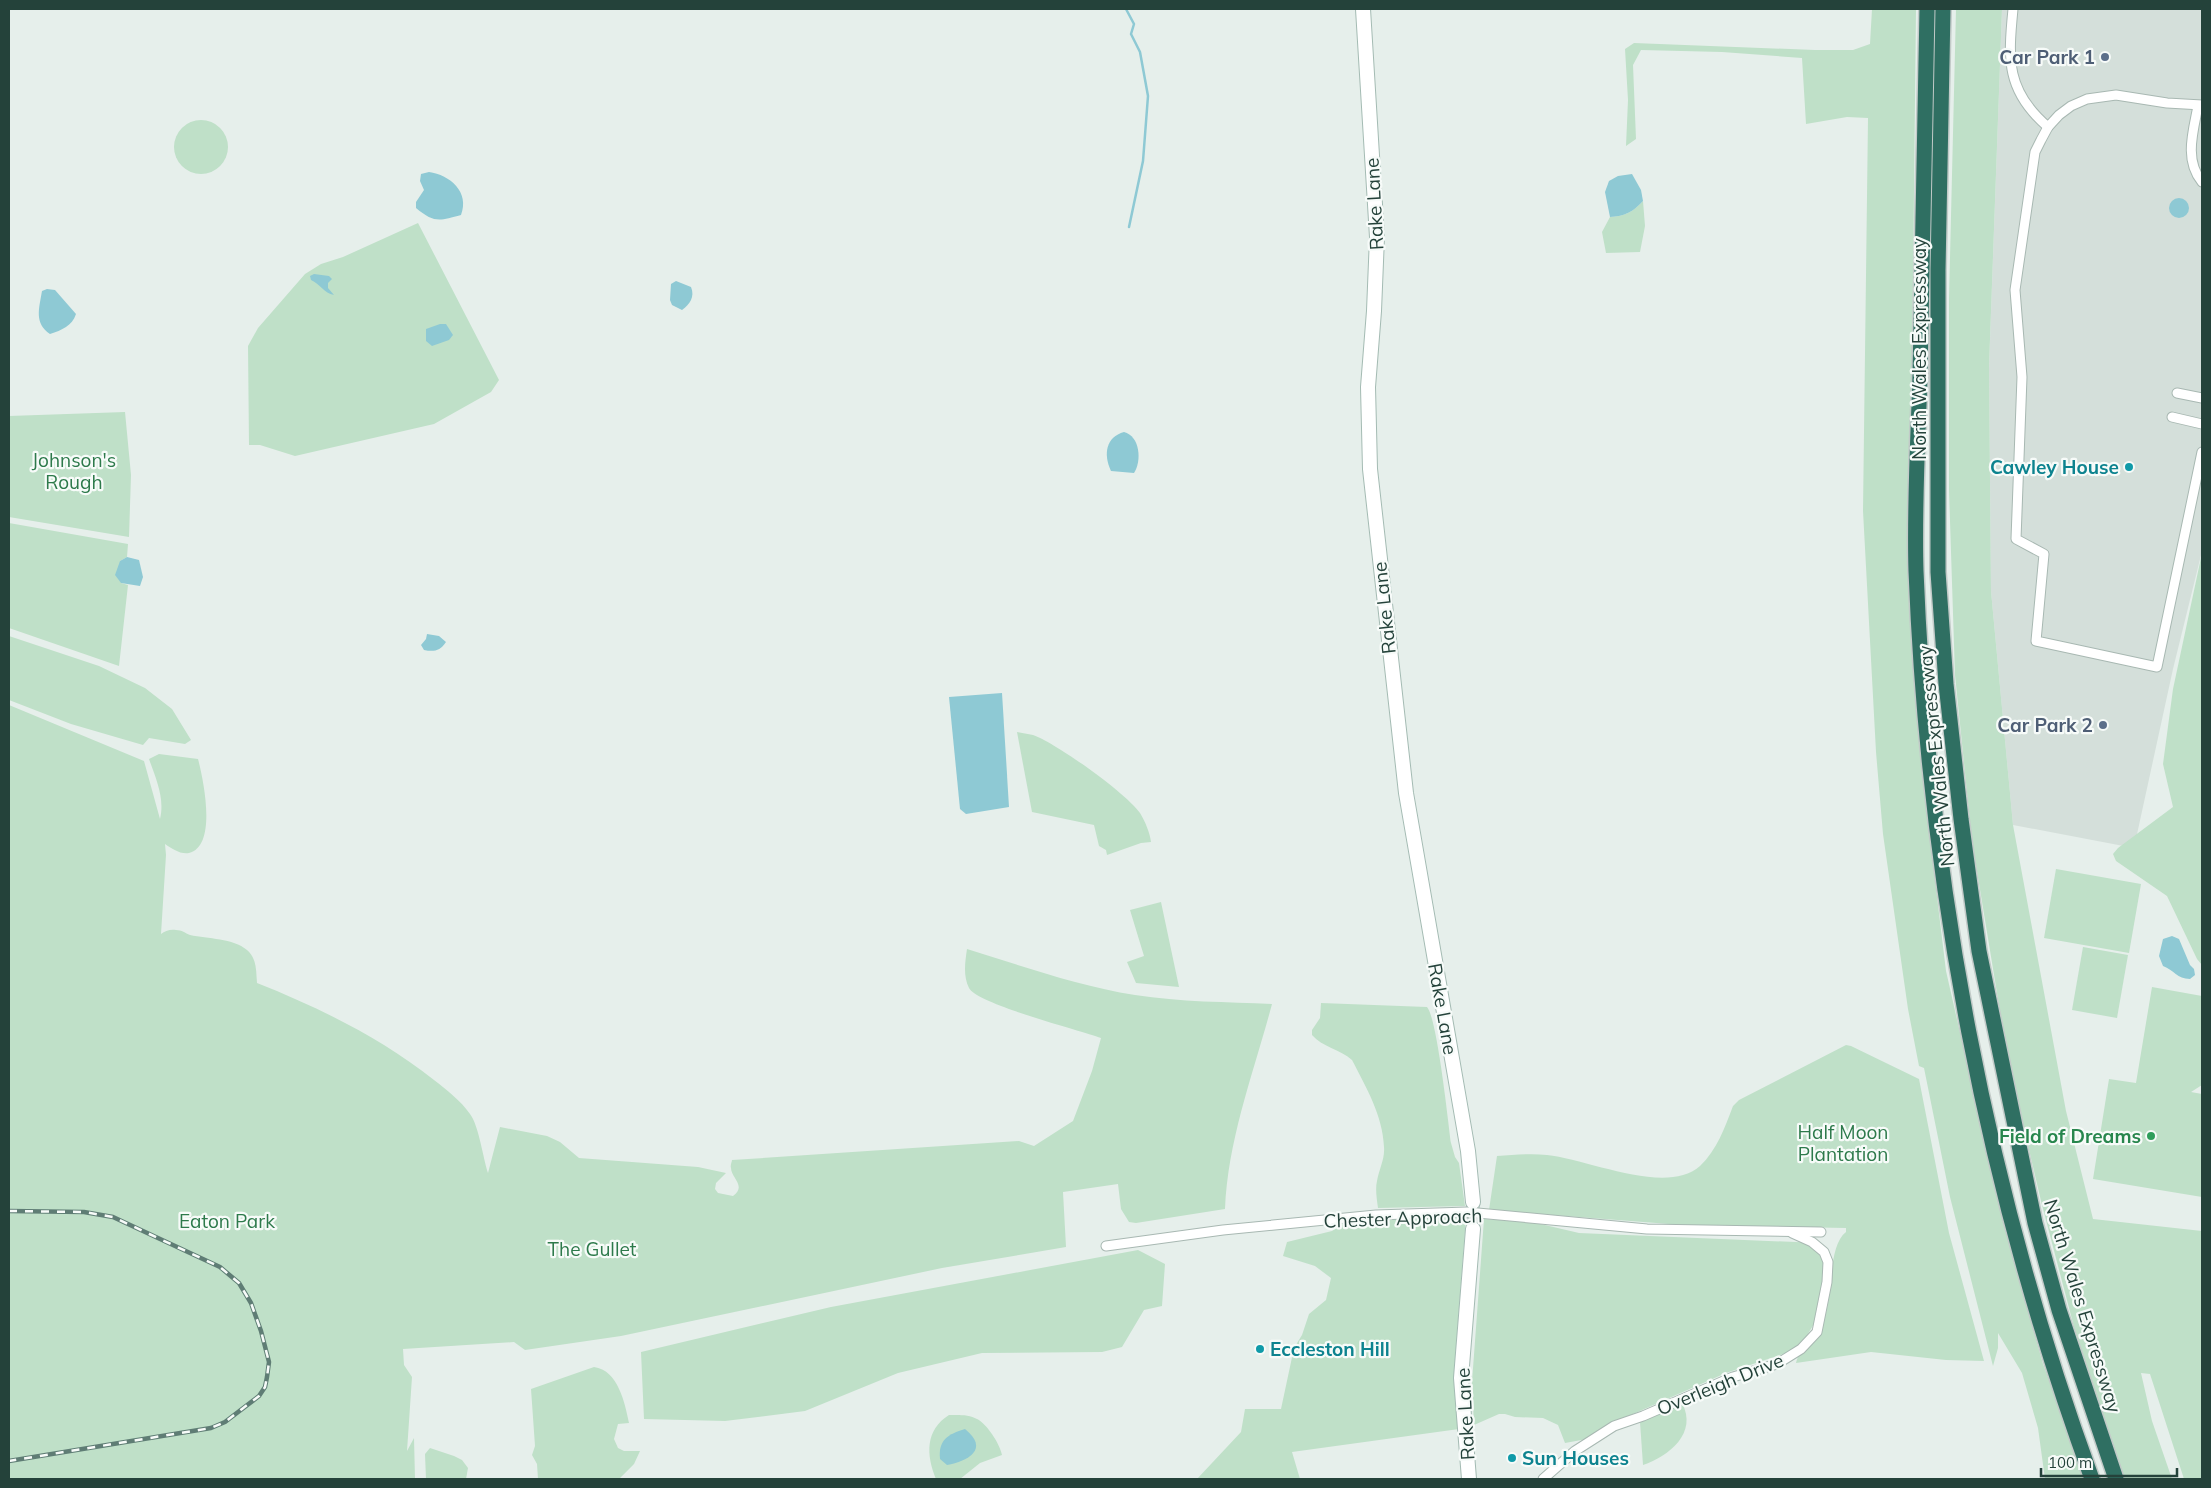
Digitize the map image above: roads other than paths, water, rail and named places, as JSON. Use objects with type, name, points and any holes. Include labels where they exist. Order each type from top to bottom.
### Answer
[{"type":"highway","name":"North Wales Expressway","points":[[1927,9],[1916,565],[1927,748],[1957,966],[2005,1197],[2036,1310],[2067,1411],[2092,1479]]},
{"type":"highway","name":"North Wales Expressway","points":[[1943,9],[1938,270],[1938,572],[1946,684],[1961,819],[1979,951],[2035,1223],[2059,1310],[2116,1479]]},
{"type":"street","name":"Rake Lane","points":[[1363,9],[1376,237],[1374,311],[1368,387],[1370,476],[1406,793],[1468,1151],[1473,1202]]},
{"type":"street","points":[[2013,9],[2009,44],[2014,82],[2027,106],[2048,127]]},
{"type":"street","points":[[2202,182],[2193,166],[2190,154],[2200,106],[2116,95],[2103,95],[2087,99],[2071,106],[2048,127],[2035,152],[2015,290],[2022,377],[2016,539],[2044,554],[2036,641],[2157,667],[2202,452]]},
{"type":"street","points":[[2177,393],[2202,398]]},
{"type":"street","points":[[2172,416],[2202,424]]},
{"type":"street","name":"Chester Approach","points":[[1106,1246],[1223,1230],[1376,1215],[1467,1212],[1647,1229],[1821,1232]]},
{"type":"street","name":"Rake Lane","points":[[1469,1479],[1461,1378],[1473,1229]]},
{"type":"street","name":"Overleigh Drive","points":[[1544,1479],[1575,1451],[1614,1426],[1643,1416],[1733,1377],[1777,1364],[1801,1349],[1817,1332],[1827,1282],[1828,1262],[1824,1252],[1812,1242],[1790,1232]]},
{"type":"water","points":[[429,172],[444,177],[456,186],[463,199],[461,215],[447,219],[437,219],[428,216],[416,208],[416,202],[424,190],[420,181],[421,174]]},
{"type":"water","points":[[1632,174],[1641,190],[1643,201],[1628,213],[1610,217],[1605,192],[1609,181],[1618,176]]},
{"type":"water","points":[[2175,198],[2183,198],[2189,204],[2189,212],[2183,218],[2175,218],[2169,212],[2169,204]]},
{"type":"water","points":[[314,274],[329,276],[332,279],[328,283],[328,288],[334,295],[311,280],[310,276]]},
{"type":"water","points":[[676,281],[691,287],[692,291],[691,300],[682,310],[672,305],[670,300],[671,284]]},
{"type":"water","points":[[47,289],[55,290],[76,314],[72,322],[66,327],[50,334],[42,325],[39,315],[42,291]]},
{"type":"water","points":[[446,324],[453,335],[449,340],[432,346],[426,341],[426,329]]},
{"type":"water","points":[[1124,432],[1133,438],[1138,450],[1137,468],[1134,473],[1111,471],[1107,458],[1110,442],[1118,434]]},
{"type":"water","points":[[127,557],[139,560],[143,577],[140,586],[121,583],[115,575],[120,561]]},
{"type":"water","points":[[427,634],[439,636],[446,642],[436,650],[424,650],[421,645],[426,639]]},
{"type":"water","points":[[1002,693],[1009,807],[966,814],[960,809],[949,697]]},
{"type":"water","points":[[2172,936],[2179,939],[2190,965],[2194,969],[2195,975],[2190,979],[2182,978],[2163,966],[2159,956],[2163,939]]},
{"type":"water","points":[[965,1429],[976,1442],[976,1448],[969,1457],[947,1465],[940,1459],[943,1442],[954,1433]]},
{"type":"waterway","points":[[1126,9],[1134,24],[1131,34],[1140,52],[1148,96],[1143,161],[1129,227]]},
{"type":"tunnel","points":[[1473,1202],[1473,1229]]},
{"type":"railway","points":[[9,1211],[84,1212],[113,1217],[220,1267],[239,1283],[251,1303],[269,1362],[265,1387],[259,1396],[225,1422],[211,1428],[9,1461]]},
{"type":"place","name":"Car Park 1","points":[[2105,57]]},
{"type":"place","name":"Cawley House","points":[[2129,467]]},
{"type":"place","name":"Car Park 2","points":[[2103,725]]},
{"type":"place","name":"Field of Dreams","points":[[2151,1136]]},
{"type":"place","name":"Eccleston Hill","points":[[1260,1349]]},
{"type":"place","name":"Sun Houses","points":[[1512,1458]]},
{"type":"park label","name":"Johnson's Rough","points":[[74,471]]},
{"type":"park label","name":"Half Moon Plantation","points":[[1843,1143]]},
{"type":"park label","name":"Eaton Park","points":[[227,1221]]},
{"type":"park label","name":"The Gullet","points":[[592,1249]]}]
